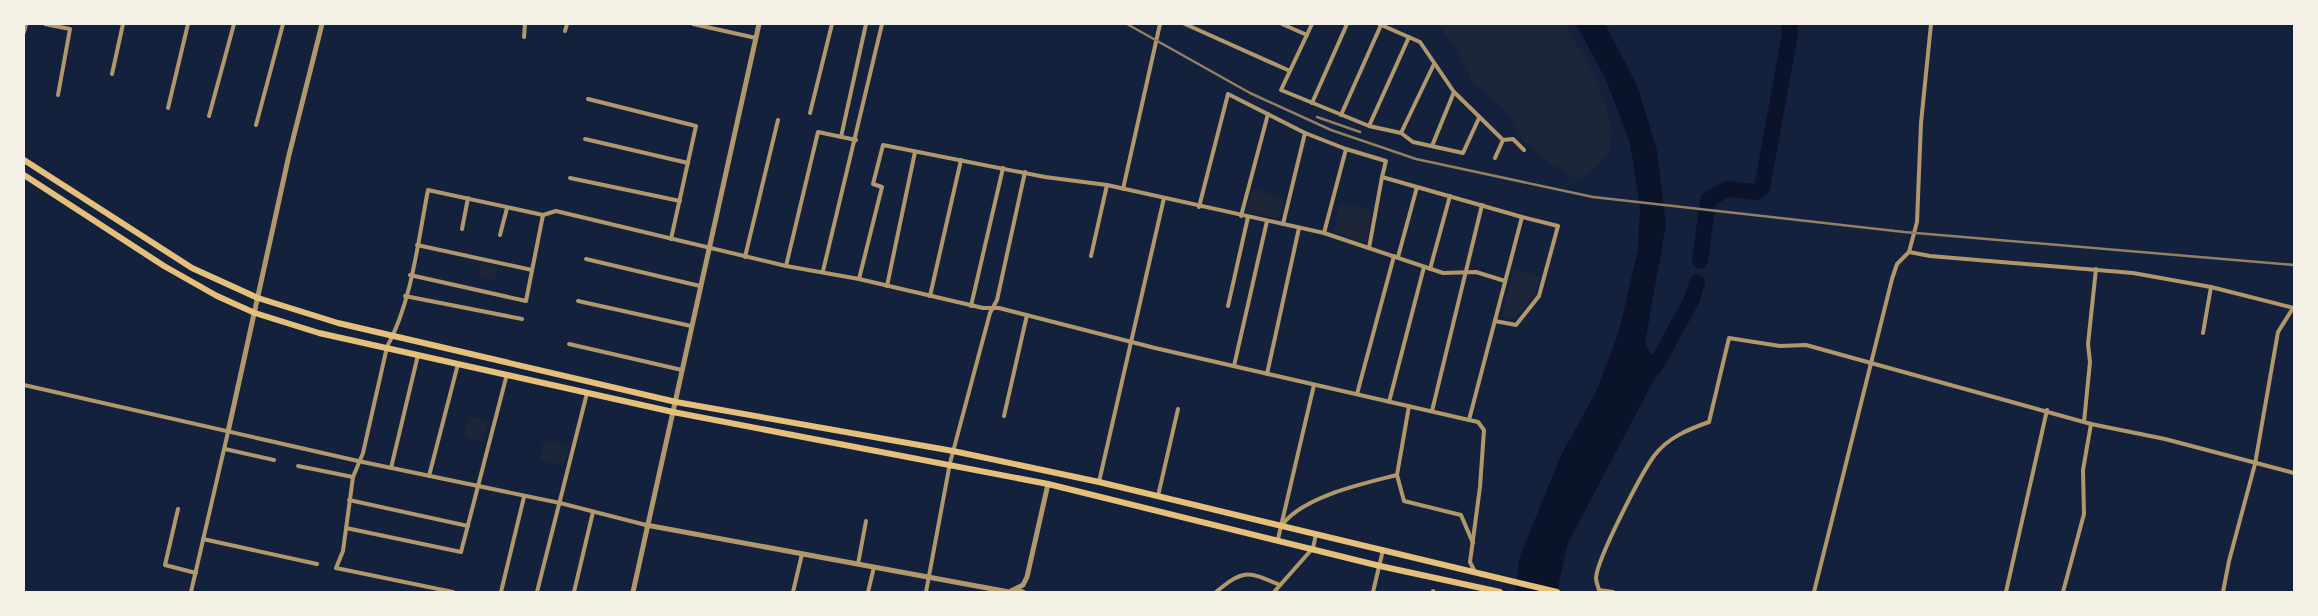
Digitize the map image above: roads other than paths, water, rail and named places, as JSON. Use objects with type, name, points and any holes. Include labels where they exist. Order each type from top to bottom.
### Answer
[{"type":"main road","points":[[24,160],[192,268],[258,298],[338,323],[676,402],[953,451],[1099,482],[1557,592]]},
{"type":"main road","points":[[24,176],[164,266],[217,296],[255,313],[354,342],[387,347],[507,373],[673,412],[950,463],[1048,484],[1278,539],[1380,566],[1500,592]]},
{"type":"street","points":[[24,32],[26,24]]},
{"type":"street","points":[[45,24],[70,29],[58,94]]},
{"type":"street","points":[[112,74],[123,24]]},
{"type":"street","points":[[168,108],[188,24]]},
{"type":"street","points":[[209,116],[234,24]]},
{"type":"street","points":[[256,125],[283,24]]},
{"type":"street","points":[[191,592],[225,450],[289,155],[322,24]]},
{"type":"street","points":[[524,37],[525,24]]},
{"type":"street","points":[[565,31],[567,24]]},
{"type":"street","points":[[693,24],[756,38]]},
{"type":"street","points":[[633,592],[646,526],[676,402],[708,248],[759,24]]},
{"type":"street","points":[[810,113],[832,24]]},
{"type":"street","points":[[841,137],[866,24]]},
{"type":"street","points":[[823,271],[856,140],[882,24]]},
{"type":"street","points":[[1122,189],[1160,24]]},
{"type":"street","points":[[1185,24],[1290,71]]},
{"type":"street","points":[[1282,24],[1307,35]]},
{"type":"street","points":[[1312,24],[1281,90],[1369,126],[1401,133],[1413,142],[1463,154],[1479,118]]},
{"type":"street","points":[[1312,103],[1347,24]]},
{"type":"street","points":[[1341,115],[1380,24],[1420,42],[1454,92],[1479,118],[1503,140],[1513,139],[1524,150]]},
{"type":"street","points":[[1814,592],[1892,279],[1897,264],[1909,252],[1917,222],[1921,123],[1931,24]]},
{"type":"street","points":[[1369,126],[1409,37]]},
{"type":"street","points":[[1401,133],[1434,64]]},
{"type":"street","points":[[1432,146],[1454,92]]},
{"type":"street","points":[[1199,207],[1228,94],[1305,133],[1346,149],[1386,160],[1369,248]]},
{"type":"street","points":[[588,99],[696,126],[671,238]]},
{"type":"street","points":[[1241,216],[1268,114]]},
{"type":"street","points":[[744,257],[778,120]]},
{"type":"street","points":[[786,266],[818,132],[856,140]]},
{"type":"street","points":[[1282,224],[1305,133]]},
{"type":"street","points":[[586,138],[688,163]]},
{"type":"street","points":[[1495,158],[1503,140]]},
{"type":"street","points":[[859,279],[882,187],[873,184],[883,145],[1025,172],[1107,185],[1199,207],[1324,233],[1444,273],[1476,272],[1505,281]]},
{"type":"street","points":[[1324,233],[1346,149]]},
{"type":"street","points":[[887,286],[915,152]]},
{"type":"street","points":[[930,296],[961,160]]},
{"type":"street","points":[[971,306],[1003,168]]},
{"type":"street","points":[[926,592],[927,578],[950,463],[990,313],[993,308],[1025,172]]},
{"type":"street","points":[[1382,177],[1558,226],[1539,296],[1516,325],[1495,320]]},
{"type":"street","points":[[570,178],[680,201]]},
{"type":"street","points":[[1091,256],[1107,185]]},
{"type":"street","points":[[1357,394],[1418,187]]},
{"type":"street","points":[[454,592],[336,568],[343,551],[353,477],[358,461],[363,453],[387,347],[394,335],[406,296],[428,190],[543,215],[556,212],[744,257],[786,266],[823,271],[971,306],[993,308],[1027,315],[1314,386],[1432,410],[1478,422],[1484,430],[1480,487],[1470,562],[1477,573]]},
{"type":"street","points":[[1430,269],[1450,196]]},
{"type":"street","points":[[462,229],[468,198]]},
{"type":"street","points":[[1099,482],[1164,198]]},
{"type":"street","points":[[1432,410],[1482,205]]},
{"type":"street","points":[[500,235],[507,208]]},
{"type":"street","points":[[410,275],[526,301],[543,215]]},
{"type":"street","points":[[1469,420],[1522,216]]},
{"type":"street","points":[[1228,306],[1248,217]]},
{"type":"street","points":[[1234,366],[1267,221]]},
{"type":"street","points":[[1267,374],[1299,228]]},
{"type":"street","points":[[417,245],[532,270]]},
{"type":"street","points":[[1909,252],[1930,256],[2133,273],[2211,287],[2293,308],[2278,332],[2255,464],[2229,560],[2223,592]]},
{"type":"street","points":[[586,259],[700,286]]},
{"type":"street","points":[[1389,402],[1424,267]]},
{"type":"street","points":[[2084,422],[2090,362],[2088,344],[2096,269]]},
{"type":"street","points":[[2203,333],[2211,287]]},
{"type":"street","points":[[406,296],[522,318]]},
{"type":"street","points":[[578,301],[691,326]]},
{"type":"street","points":[[1004,416],[1027,315]]},
{"type":"street","points":[[1613,592],[1599,590],[1596,578],[1604,554],[1621,517],[1655,456],[1684,430],[1709,422],[1729,338],[1780,346],[1806,345],[2047,410],[2091,424],[2165,439],[2255,464],[2294,472]]},
{"type":"street","points":[[569,344],[682,370]]},
{"type":"street","points":[[391,468],[418,355]]},
{"type":"street","points":[[429,476],[458,363]]},
{"type":"street","points":[[346,528],[461,552],[507,373]]},
{"type":"street","points":[[24,385],[358,461],[560,504],[646,526],[1009,592],[1018,589],[1028,577],[1048,484]]},
{"type":"street","points":[[1278,539],[1314,386]]},
{"type":"street","points":[[538,592],[588,392]]},
{"type":"street","points":[[1409,406],[1396,475],[1404,501],[1461,515],[1473,543]]},
{"type":"street","points":[[1158,496],[1178,409]]},
{"type":"street","points":[[2006,592],[2047,410]]},
{"type":"street","points":[[2063,592],[2084,514],[2083,470],[2091,424]]},
{"type":"street","points":[[225,450],[274,460]]},
{"type":"street","points":[[298,466],[353,477]]},
{"type":"street","points":[[1282,525],[1290,515],[1333,493],[1396,475]]},
{"type":"street","points":[[500,592],[524,497]]},
{"type":"street","points":[[349,500],[468,526]]},
{"type":"street","points":[[178,509],[165,565],[196,573]]},
{"type":"street","points":[[574,592],[593,512]]},
{"type":"street","points":[[858,564],[866,520]]},
{"type":"street","points":[[1274,592],[1313,548],[1316,534]]},
{"type":"street","points":[[203,539],[317,564]]},
{"type":"street","points":[[1373,592],[1384,550]]},
{"type":"street","points":[[793,592],[802,554]]},
{"type":"street","points":[[868,592],[874,567]]},
{"type":"street","points":[[1216,592],[1235,577],[1252,573],[1280,585]]},
{"type":"street","points":[[1018,589],[1024,592]]},
{"type":"waterway","points":[[1700,261],[1708,200],[1726,189],[1756,192],[1762,188],[1790,34],[1789,24]]},
{"type":"waterway","points":[[1647,373],[1655,367],[1691,301],[1697,283]]},
{"type":"railway","points":[[1127,24],[1250,93],[1331,130],[1416,159],[1593,197],[1904,232],[2294,265]]},
{"type":"railway","points":[[1317,117],[1360,132]]}]
